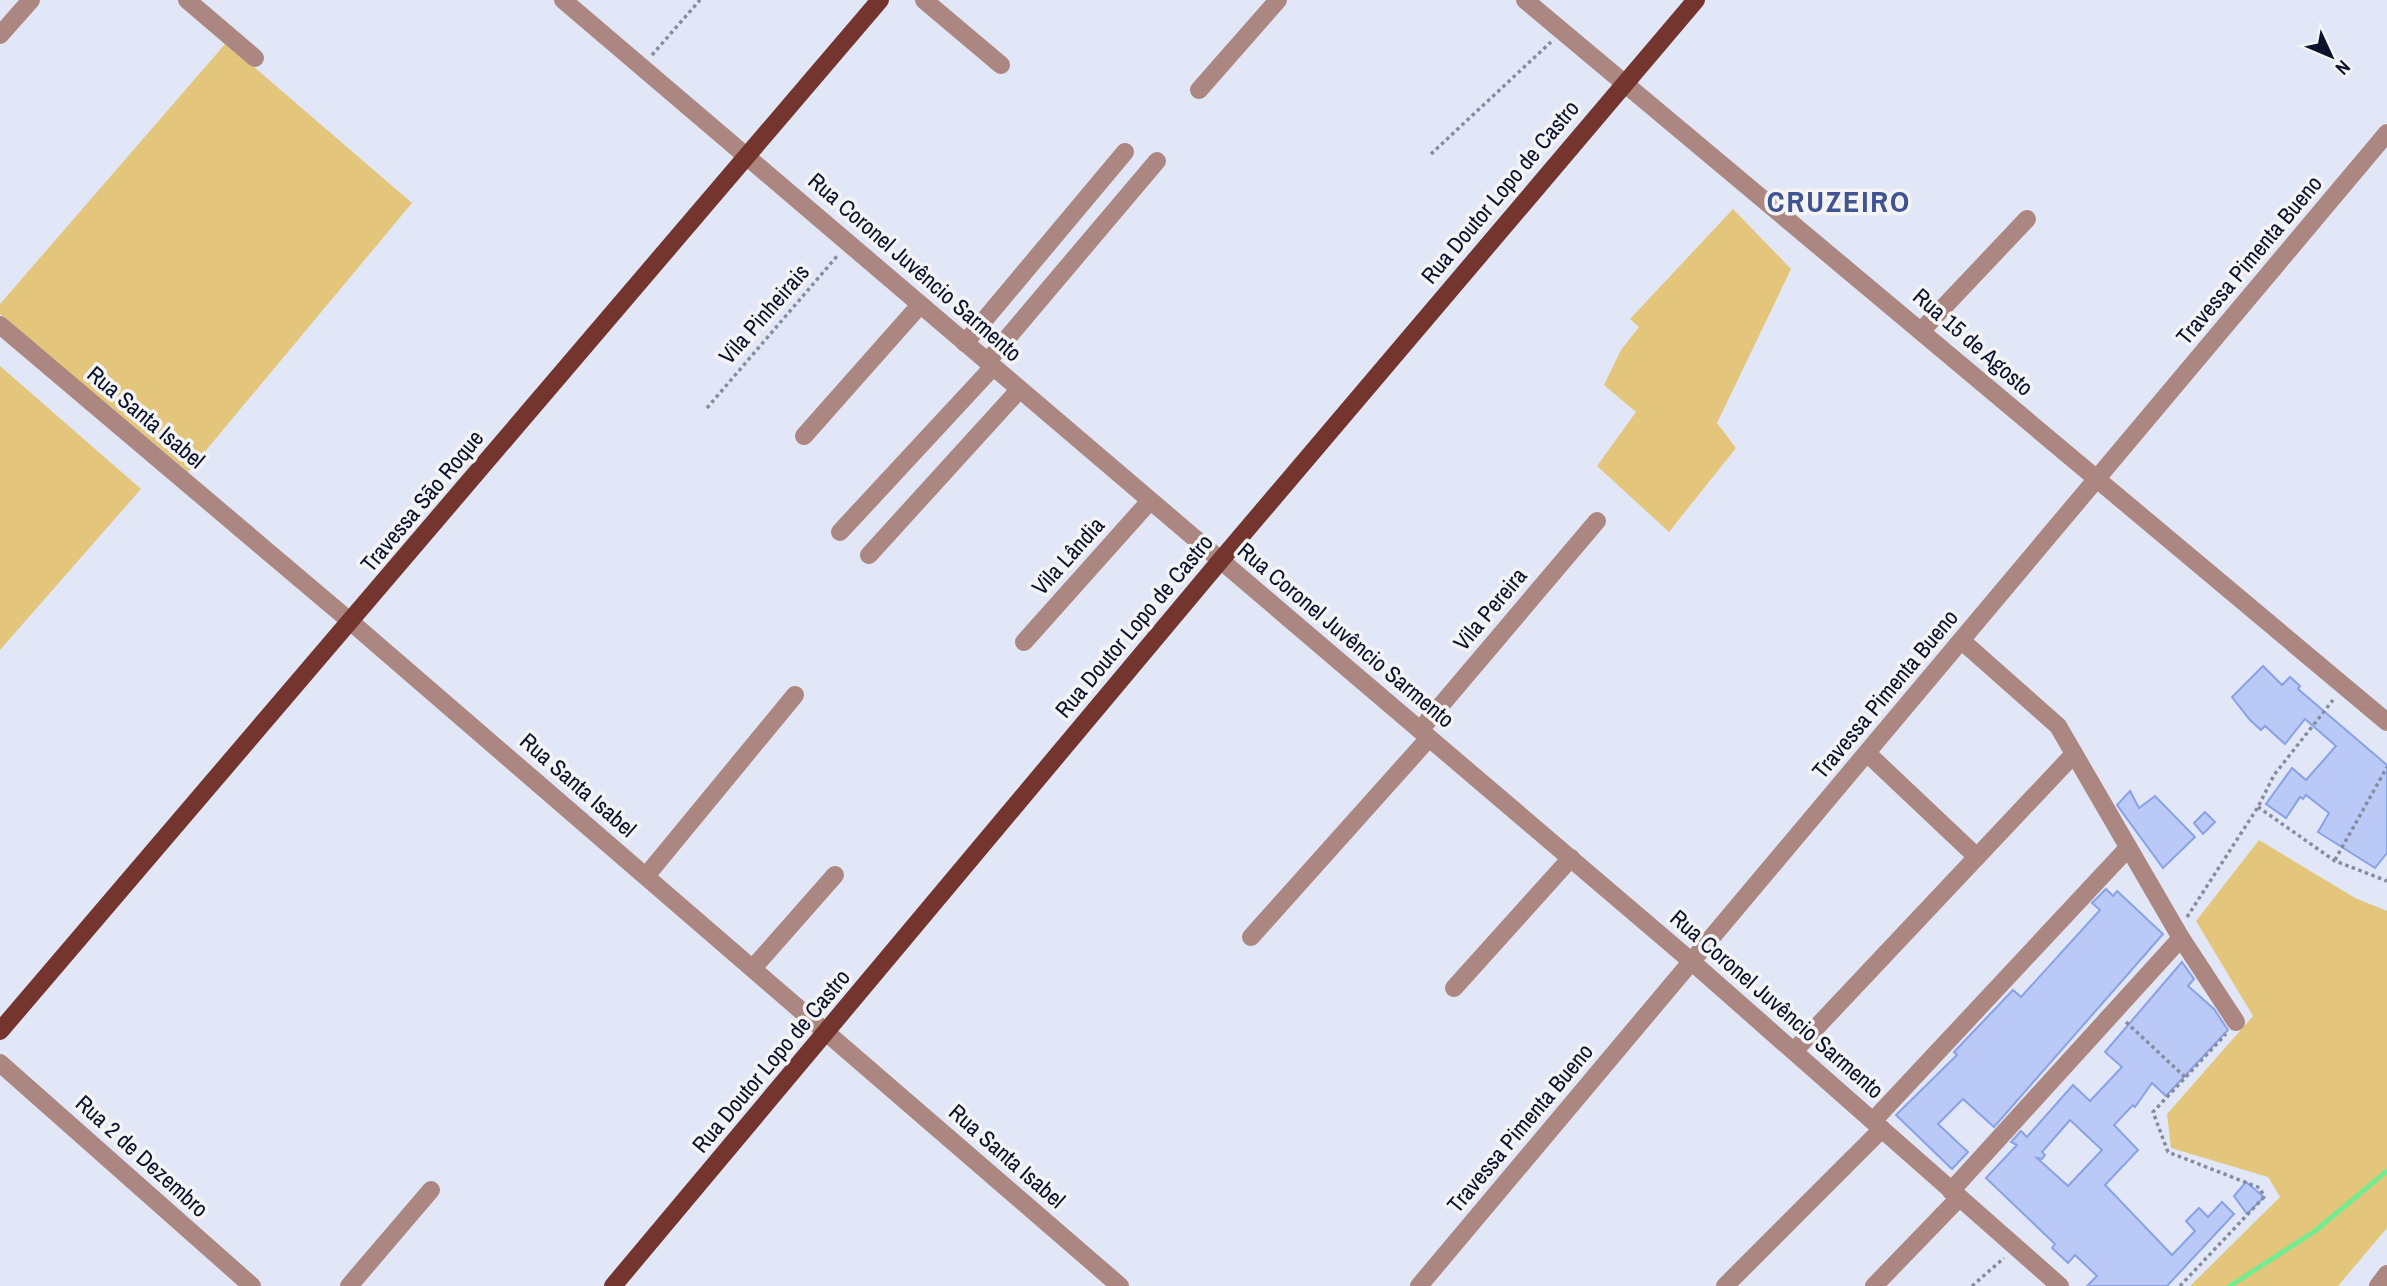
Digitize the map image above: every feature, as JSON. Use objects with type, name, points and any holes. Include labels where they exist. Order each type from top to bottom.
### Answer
[{"type":"main road","name":"Travessa São Roque","points":[[0,1031],[880,0]]},
{"type":"main road","name":"Rua Doutor Lopo de Castro","points":[[613,1286],[828,1033],[1220,561],[1696,0]]},
{"type":"street","points":[[0,35],[31,0]]},
{"type":"street","points":[[187,0],[255,58]]},
{"type":"street","name":"Rua Coronel Juvêncio Sarmento","points":[[563,0],[1691,961],[2060,1286]]},
{"type":"street","points":[[924,0],[1001,65]]},
{"type":"street","points":[[1199,90],[1278,0]]},
{"type":"street","name":"Rua 15 de Agosto","points":[[1525,0],[2387,722]]},
{"type":"street","name":"Travessa Pimenta Bueno","points":[[1419,1286],[2387,133]]},
{"type":"street","points":[[965,344],[1125,152]]},
{"type":"street","points":[[840,532],[990,365],[1157,161]]},
{"type":"street","points":[[1922,330],[2027,219]]},
{"type":"street","points":[[804,436],[920,304]]},
{"type":"street","name":"Rua Santa Isabel","points":[[0,325],[351,622],[1120,1286]]},
{"type":"street","points":[[869,555],[1020,390]]},
{"type":"street","name":"Vila Lândia","points":[[1024,642],[1149,502]]},
{"type":"street","name":"Vila Pereira","points":[[1251,937],[1425,734],[1597,521]]},
{"type":"street","points":[[1962,641],[2057,726],[2128,848],[2236,1023]]},
{"type":"street","points":[[646,876],[795,695]]},
{"type":"street","points":[[1868,754],[1977,857]]},
{"type":"street","points":[[1794,1051],[2074,754]]},
{"type":"street","points":[[1725,1286],[1877,1125],[2128,848]]},
{"type":"street","points":[[1454,988],[1571,858]]},
{"type":"street","points":[[753,968],[835,875]]},
{"type":"street","points":[[1874,1286],[2181,932]]},
{"type":"street","name":"Rua 2 de Dezembro","points":[[0,1063],[242,1283]]},
{"type":"street","points":[[349,1286],[431,1189]]},
{"type":"street","points":[[2378,1286],[2387,1274]]},
{"type":"path","points":[[642,67],[700,0]]},
{"type":"path","points":[[1431,154],[1563,32]]},
{"type":"path","name":"Vila Pinheirais","points":[[707,408],[848,243]]},
{"type":"path","points":[[2181,932],[2258,807],[2274,775],[2343,687]]},
{"type":"path","points":[[2335,861],[2387,767]]},
{"type":"path","points":[[2258,807],[2335,861],[2387,881]]},
{"type":"path","points":[[2114,1011],[2186,1078]]},
{"type":"path","points":[[2180,1286],[2264,1196],[2260,1188],[2168,1152],[2153,1112],[2236,1023]]},
{"type":"path","points":[[1972,1286],[2016,1247]]},
{"type":"shaded area","points":[[226,43],[412,203],[188,472],[0,314],[0,304]]},
{"type":"shaded area","points":[[1733,209],[1791,269],[1717,423],[1736,448],[1669,532],[1597,466],[1636,412],[1604,385],[1621,350],[1639,327],[1630,319]]},
{"type":"shaded area","points":[[0,366],[141,489],[0,650]]},
{"type":"shaded area","points":[[2259,840],[2355,898],[2387,911],[2387,1228],[2338,1286],[2190,1286],[2280,1197],[2268,1177],[2171,1148],[2167,1114],[2253,1016],[2196,921]]},
{"type":"building","points":[[2263,666],[2282,685],[2290,677],[2300,686],[2298,689],[2387,765],[2387,853],[2375,868],[2318,832],[2329,813],[2306,795],[2303,799],[2300,797],[2286,818],[2266,804],[2292,768],[2306,780],[2336,746],[2305,719],[2285,744],[2265,726],[2261,730],[2250,720],[2232,697]]},
{"type":"building","points":[[2130,791],[2139,808],[2155,796],[2195,837],[2163,868],[2117,805]]},
{"type":"building","points":[[2205,812],[2215,822],[2203,834],[2194,823]]},
{"type":"building","points":[[2106,889],[2113,896],[2117,891],[2163,934],[1994,1127],[1963,1099],[1938,1124],[1968,1152],[1952,1169],[1896,1115],[1957,1055],[1954,1052],[2013,990],[2021,997],[2100,910],[2092,903]]},
{"type":"building","points":[[2182,962],[2194,979],[2188,986],[2214,1009],[2228,1030],[2166,1096],[2152,1083],[2135,1107],[2133,1105],[2114,1125],[2138,1150],[2105,1185],[2172,1255],[2195,1231],[2186,1221],[2199,1208],[2208,1217],[2222,1202],[2234,1214],[2167,1286],[2087,1286],[2097,1276],[2075,1255],[2068,1263],[2052,1248],[2055,1244],[1986,1178],[2017,1145],[2011,1142],[2021,1131],[2027,1137],[2073,1085],[2090,1101],[2122,1067],[2105,1052]],"holes":[[[2070,1120],[2102,1150],[2068,1186],[2037,1158],[2042,1159],[2045,1155],[2042,1152]]]},
{"type":"building","points":[[2246,1182],[2264,1197],[2247,1214],[2234,1196]]},
{"type":"waterway","points":[[2230,1286],[2315,1231],[2387,1171]]},
{"type":"district","name":"CRUZEIRO","points":[[1839,202]]}]
